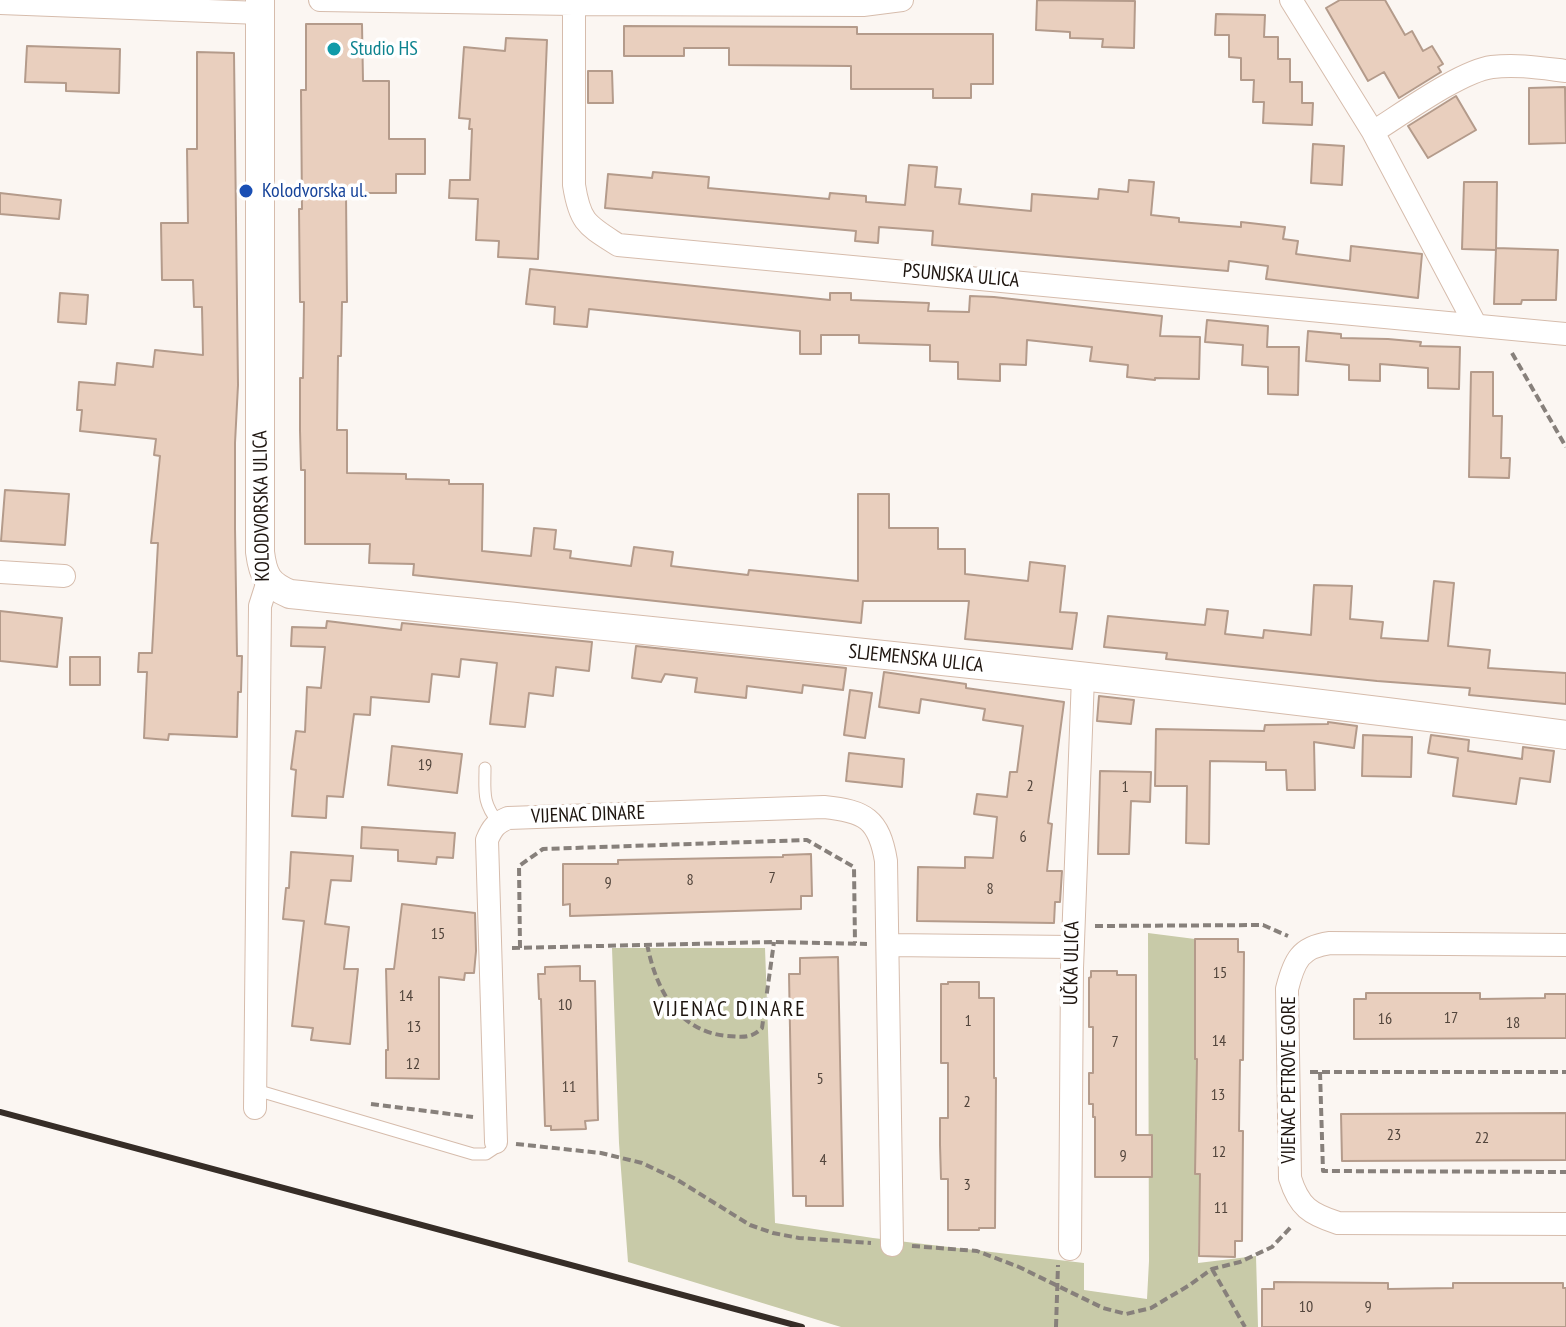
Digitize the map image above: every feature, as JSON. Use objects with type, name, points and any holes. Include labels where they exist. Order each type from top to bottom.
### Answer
[{"type":"street","points":[[320,0],[863,5],[902,0]]},
{"type":"street","points":[[1291,0],[1373,132],[1486,325]]},
{"type":"street","name":"PSUNJSKA ULICA","points":[[574,2],[574,185],[577,207],[589,227],[618,245],[1566,334]]},
{"type":"street","points":[[0,3],[260,7]]},
{"type":"street","name":"KOLODVORSKA ULICA","points":[[256,1099],[260,606],[268,581],[260,552],[260,7]]},
{"type":"street","points":[[1373,132],[1459,79],[1488,67],[1515,65],[1566,71]]},
{"type":"street","points":[[0,572],[64,576]]},
{"type":"street","name":"SLJEMENSKA ULICA","points":[[268,581],[290,594],[1083,677],[1566,735]]},
{"type":"street","name":"UČKA ULICA","points":[[1070,1249],[1072,937],[1083,677]]},
{"type":"street","name":"VIJENAC DINARE","points":[[498,822],[508,818],[824,807],[862,815],[875,827],[883,842],[886,861],[892,1245]]},
{"type":"street","points":[[496,1131],[487,840],[498,822]]},
{"type":"street","points":[[888,945],[1072,937]]},
{"type":"street","points":[[1313,946],[1330,943],[1566,945]]},
{"type":"street","name":"VIJENAC PETROVE GORE","points":[[1313,946],[1301,955],[1292,970],[1287,989],[1290,1178],[1294,1192],[1304,1206],[1316,1216],[1338,1223],[1566,1224]]},
{"type":"lane","points":[[485,768],[485,801],[498,822]]},
{"type":"lane","points":[[256,1099],[473,1154],[486,1154],[495,1148],[496,1131]]},
{"type":"path","points":[[1486,325],[1566,447]]},
{"type":"path","points":[[520,948],[519,866],[543,849],[807,840],[854,867],[855,943]]},
{"type":"path","points":[[1072,937],[1263,925],[1313,946]]},
{"type":"path","points":[[489,949],[774,942],[888,945]]},
{"type":"path","points":[[647,944],[650,962],[663,993],[682,1018],[713,1034],[747,1038],[762,1028],[774,942]]},
{"type":"path","points":[[1288,1072],[1566,1072]]},
{"type":"path","points":[[1320,1072],[1323,1171],[1566,1172]]},
{"type":"path","points":[[363,1102],[496,1131]]},
{"type":"path","points":[[1056,1327],[1058,1253],[1070,1249]]},
{"type":"path","points":[[1212,1269],[1245,1327]]},
{"type":"green space","points":[[1148,933],[1195,939],[1195,1173],[1200,1174],[1198,1263],[1256,1256],[1258,1327],[841,1327],[628,1262],[619,1143],[612,948],[765,948],[775,1223],[1084,1263],[1084,1290],[1147,1299]]},
{"type":"building","points":[[1037,0],[1135,1],[1134,48],[1102,47],[1103,39],[1070,38],[1070,32],[1036,30]]},
{"type":"building","points":[[1340,0],[1385,0],[1405,35],[1412,31],[1423,51],[1432,46],[1443,64],[1438,67],[1441,72],[1399,98],[1384,72],[1368,81],[1326,8]]},
{"type":"building","points":[[1216,14],[1265,15],[1264,37],[1278,37],[1278,59],[1290,59],[1290,82],[1302,82],[1302,103],[1313,103],[1312,125],[1263,123],[1264,102],[1253,102],[1254,80],[1241,80],[1241,58],[1229,57],[1229,35],[1215,35]]},
{"type":"building","points":[[306,24],[362,24],[363,81],[389,81],[389,139],[425,139],[425,174],[396,174],[396,193],[346,193],[347,302],[342,302],[337,430],[347,430],[347,473],[406,474],[406,479],[483,484],[482,551],[531,556],[534,528],[556,530],[554,549],[571,551],[570,558],[631,566],[634,547],[673,552],[671,566],[748,575],[749,570],[858,581],[858,494],[889,494],[889,528],[938,528],[938,549],[965,549],[965,574],[1028,581],[1030,562],[1065,566],[1060,612],[1077,613],[1072,649],[965,639],[969,601],[863,601],[861,623],[413,575],[414,564],[369,563],[370,544],[305,544],[305,470],[301,470],[300,430],[304,302],[300,302],[299,209],[302,209],[301,90],[306,90]]},
{"type":"building","points":[[624,26],[857,27],[857,34],[993,34],[993,84],[971,84],[971,98],[933,98],[933,89],[851,89],[851,66],[729,65],[729,48],[684,48],[684,56],[624,56]]},
{"type":"building","points":[[506,38],[547,40],[538,259],[498,257],[499,241],[476,240],[478,199],[449,198],[450,180],[470,180],[472,129],[469,129],[470,119],[459,118],[464,47],[505,51]]},
{"type":"building","points":[[27,46],[120,49],[119,93],[66,91],[66,83],[25,82]]},
{"type":"building","points":[[197,52],[234,53],[238,385],[235,528],[237,656],[242,656],[241,692],[238,692],[237,737],[169,734],[168,740],[144,738],[147,672],[138,672],[139,653],[152,653],[158,543],[151,543],[160,456],[154,455],[156,439],[80,431],[82,410],[77,410],[79,382],[115,385],[117,363],[153,367],[155,350],[203,355],[202,307],[194,307],[193,280],[162,280],[161,223],[188,223],[187,149],[197,149]]},
{"type":"building","points":[[588,71],[612,71],[613,103],[588,103]]},
{"type":"building","points":[[1565,87],[1566,143],[1529,144],[1529,88]]},
{"type":"building","points":[[1456,96],[1476,130],[1428,158],[1408,126]]},
{"type":"building","points":[[1313,144],[1344,146],[1342,185],[1311,183]]},
{"type":"building","points":[[909,165],[937,167],[935,187],[961,189],[959,204],[1031,211],[1032,194],[1098,199],[1099,189],[1128,192],[1129,180],[1154,182],[1151,215],[1179,218],[1179,222],[1241,227],[1241,222],[1285,227],[1283,239],[1298,241],[1296,254],[1350,261],[1351,246],[1422,254],[1418,298],[1266,279],[1268,266],[1229,261],[1228,271],[932,245],[933,231],[879,227],[878,243],[855,241],[856,231],[605,208],[608,174],[652,178],[653,172],[709,177],[708,188],[829,199],[830,193],[866,196],[866,202],[905,205]]},
{"type":"building","points":[[1464,182],[1497,182],[1496,250],[1462,249]]},
{"type":"building","points":[[0,193],[61,200],[59,219],[0,214]]},
{"type":"building","points":[[1496,248],[1558,250],[1556,300],[1494,304]]},
{"type":"building","points":[[530,269],[830,300],[830,293],[851,293],[851,300],[929,303],[928,311],[969,312],[970,296],[1162,316],[1160,336],[1200,337],[1199,379],[1127,377],[1128,365],[1090,361],[1092,347],[1027,340],[1026,365],[1000,364],[1000,381],[958,379],[958,362],[930,361],[930,345],[859,343],[859,335],[821,335],[821,354],[800,354],[800,331],[589,309],[587,327],[554,324],[555,307],[526,304]]},
{"type":"building","points":[[60,293],[88,295],[86,324],[58,322]]},
{"type":"building","points":[[1207,320],[1268,326],[1267,347],[1299,347],[1298,395],[1268,394],[1268,367],[1242,365],[1243,345],[1205,342]]},
{"type":"building","points":[[1308,331],[1341,334],[1341,338],[1388,339],[1421,342],[1420,346],[1460,347],[1459,389],[1428,388],[1428,368],[1380,364],[1380,381],[1349,380],[1349,365],[1306,361]]},
{"type":"building","points":[[1471,372],[1493,372],[1493,416],[1502,416],[1501,458],[1510,458],[1509,478],[1469,477]]},
{"type":"building","points":[[5,490],[69,494],[65,545],[1,541]]},
{"type":"building","points":[[1434,581],[1454,583],[1448,646],[1490,650],[1488,668],[1566,673],[1566,704],[1469,695],[1470,688],[1166,659],[1167,653],[1104,647],[1108,616],[1205,625],[1207,609],[1228,611],[1225,634],[1263,638],[1264,630],[1311,635],[1314,585],[1352,586],[1350,619],[1383,622],[1381,638],[1428,641]]},
{"type":"building","points":[[0,611],[62,618],[57,667],[0,661]]},
{"type":"building","points":[[327,621],[401,630],[402,623],[592,642],[589,671],[556,667],[553,696],[529,693],[525,727],[490,724],[497,663],[461,659],[459,677],[432,674],[429,702],[371,697],[370,715],[354,714],[343,797],[327,796],[326,818],[292,816],[296,770],[291,769],[296,731],[305,732],[307,687],[321,688],[325,647],[291,646],[292,627],[326,628]]},
{"type":"building","points":[[636,646],[846,668],[843,690],[803,685],[802,693],[747,686],[746,698],[695,692],[697,678],[665,674],[661,682],[632,678]]},
{"type":"building","points":[[70,657],[100,657],[100,685],[70,685]]},
{"type":"building","points":[[884,672],[1064,702],[1048,823],[1052,824],[1047,871],[1062,871],[1060,902],[1055,902],[1054,923],[917,921],[918,867],[965,868],[965,857],[993,858],[997,817],[974,814],[977,794],[1007,797],[1010,772],[1017,772],[1023,726],[983,720],[985,709],[921,699],[919,713],[879,707]]},
{"type":"building","points":[[850,690],[872,693],[865,738],[844,735]]},
{"type":"building","points":[[1099,696],[1134,700],[1131,724],[1097,721]]},
{"type":"building","points":[[1328,722],[1357,726],[1354,748],[1314,742],[1315,790],[1287,790],[1286,770],[1266,770],[1266,762],[1210,761],[1209,844],[1186,843],[1187,786],[1155,786],[1156,729],[1264,731],[1265,725]]},
{"type":"building","points":[[1363,735],[1412,737],[1411,777],[1362,776]]},
{"type":"building","points":[[1431,735],[1469,740],[1468,751],[1522,759],[1523,747],[1554,751],[1550,782],[1520,778],[1516,804],[1453,796],[1458,758],[1428,753]]},
{"type":"building","points":[[392,746],[462,754],[457,793],[388,785]]},
{"type":"building","points":[[849,753],[904,759],[902,787],[846,781]]},
{"type":"building","points":[[1100,771],[1151,772],[1150,802],[1131,801],[1129,854],[1098,854]]},
{"type":"building","points":[[362,827],[455,833],[453,858],[437,857],[436,864],[398,861],[398,850],[361,848]]},
{"type":"building","points":[[291,852],[353,856],[351,881],[331,880],[325,924],[349,927],[344,969],[358,969],[350,1044],[311,1040],[313,1028],[292,1026],[304,921],[283,919]]},
{"type":"building","points":[[811,854],[812,896],[801,896],[801,909],[570,916],[570,904],[563,905],[563,864]]},
{"type":"building","points":[[402,904],[475,913],[474,973],[465,973],[464,980],[439,977],[439,1079],[386,1078],[386,969],[394,969]]},
{"type":"building","points":[[1195,939],[1238,939],[1238,952],[1244,952],[1239,1131],[1243,1131],[1242,1241],[1235,1241],[1235,1257],[1199,1256],[1200,1174],[1195,1174]]},
{"type":"building","points":[[838,957],[843,1206],[806,1206],[806,1196],[793,1196],[789,974],[800,974],[800,958]]},
{"type":"building","points":[[580,966],[580,981],[595,981],[598,1120],[585,1121],[586,1129],[551,1130],[551,1126],[545,1126],[538,974],[545,974],[545,967]]},
{"type":"building","points":[[1091,971],[1136,975],[1136,1135],[1152,1135],[1152,1177],[1095,1177],[1095,1117],[1093,1104],[1089,1104],[1089,1073],[1093,1073],[1093,1027],[1089,1027]]},
{"type":"building","points":[[979,982],[979,998],[994,998],[995,1228],[948,1230],[948,1179],[941,1179],[940,1118],[948,1118],[948,1063],[941,1063],[941,984]]},
{"type":"building","points":[[1366,993],[1480,993],[1480,999],[1545,998],[1545,994],[1566,994],[1566,1038],[1354,1039],[1354,999],[1366,999]]},
{"type":"building","points":[[1566,1113],[1566,1160],[1342,1161],[1341,1114]]},
{"type":"building","points":[[1274,1282],[1388,1283],[1388,1289],[1453,1288],[1453,1283],[1563,1283],[1563,1288],[1566,1288],[1566,1327],[1262,1327],[1262,1289],[1274,1289]]},
{"type":"railway","points":[[0,1112],[802,1327]]},
{"type":"place","name":"Studio HS","points":[[334,49]]},
{"type":"place","name":"Kolodvorska ul.","points":[[246,191]]},
{"type":"district","name":"VIJENAC DINARE","points":[[730,1010]]}]
